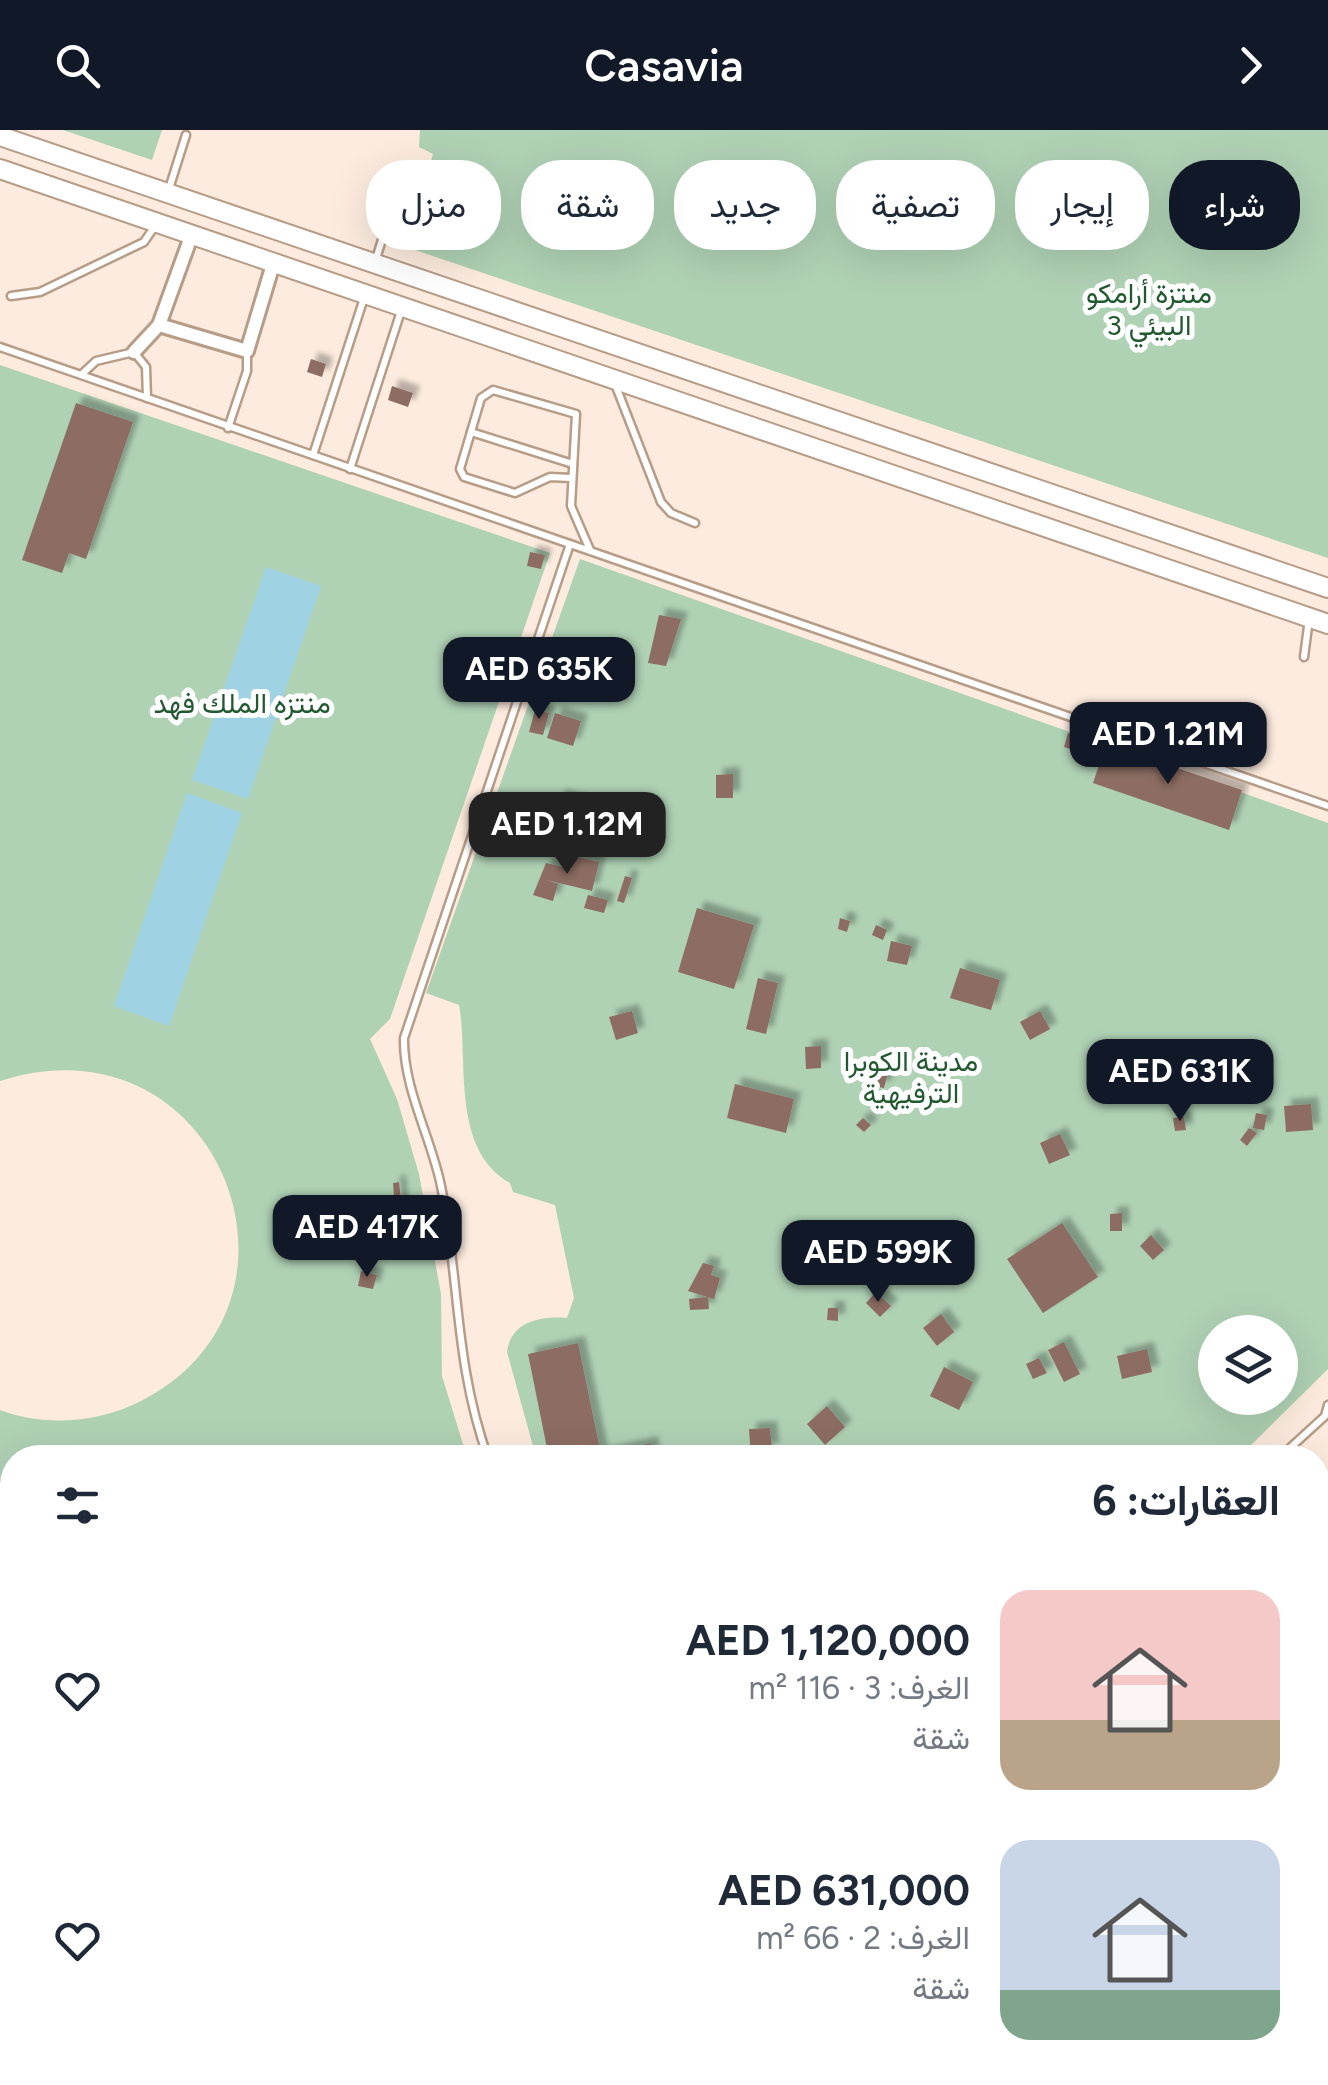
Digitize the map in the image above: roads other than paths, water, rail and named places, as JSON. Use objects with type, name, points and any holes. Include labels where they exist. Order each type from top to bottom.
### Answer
[{"type":"street","points":[[0,136],[1324,587],[1309,618]]},
{"type":"street","points":[[0,169],[1328,624]]},
{"type":"street","points":[[158,223],[168,194]]},
{"type":"street","points":[[134,352],[159,324],[192,234]]},
{"type":"street","points":[[330,282],[340,253]]},
{"type":"street","points":[[159,324],[247,351],[274,261]]},
{"type":"street","points":[[469,329],[478,300]]},
{"type":"street","points":[[612,378],[622,349]]},
{"type":"street","points":[[935,488],[946,458]]},
{"type":"lane","points":[[168,194],[186,135]]},
{"type":"lane","points":[[11,296],[40,292],[144,242],[158,223]]},
{"type":"lane","points":[[374,265],[379,250]]},
{"type":"lane","points":[[312,455],[365,294]]},
{"type":"lane","points":[[350,469],[402,307]]},
{"type":"lane","points":[[0,347],[1328,806]]},
{"type":"lane","points":[[228,428],[247,371],[247,351]]},
{"type":"lane","points":[[82,374],[96,361],[134,352],[146,368],[147,398]]},
{"type":"lane","points":[[612,378],[661,502],[671,513],[695,522]]},
{"type":"lane","points":[[571,478],[550,477],[515,493],[464,477],[460,469],[481,398],[493,390],[566,410],[579,422],[571,506],[590,551]]},
{"type":"lane","points":[[471,432],[572,464]]},
{"type":"lane","points":[[483,1445],[471,1409],[458,1340],[442,1191],[432,1145],[407,1073],[404,1038],[570,544]]},
{"type":"lane","points":[[1304,657],[1309,618]]},
{"type":"lane","points":[[1294,1445],[1327,1416],[1328,1406]]},
{"type":"water","points":[[266,567],[321,586],[248,799],[192,780]]},
{"type":"water","points":[[187,793],[242,813],[169,1026],[114,1006]]},
{"type":"park label","name":"منتزة أرامكو البيئي 3","points":[[1149,309]]},
{"type":"park label","name":"منتزه الملك فهد","points":[[242,703]]},
{"type":"park label","name":"مدينة الكوبرا الترفيهية","points":[[911,1077]]}]
